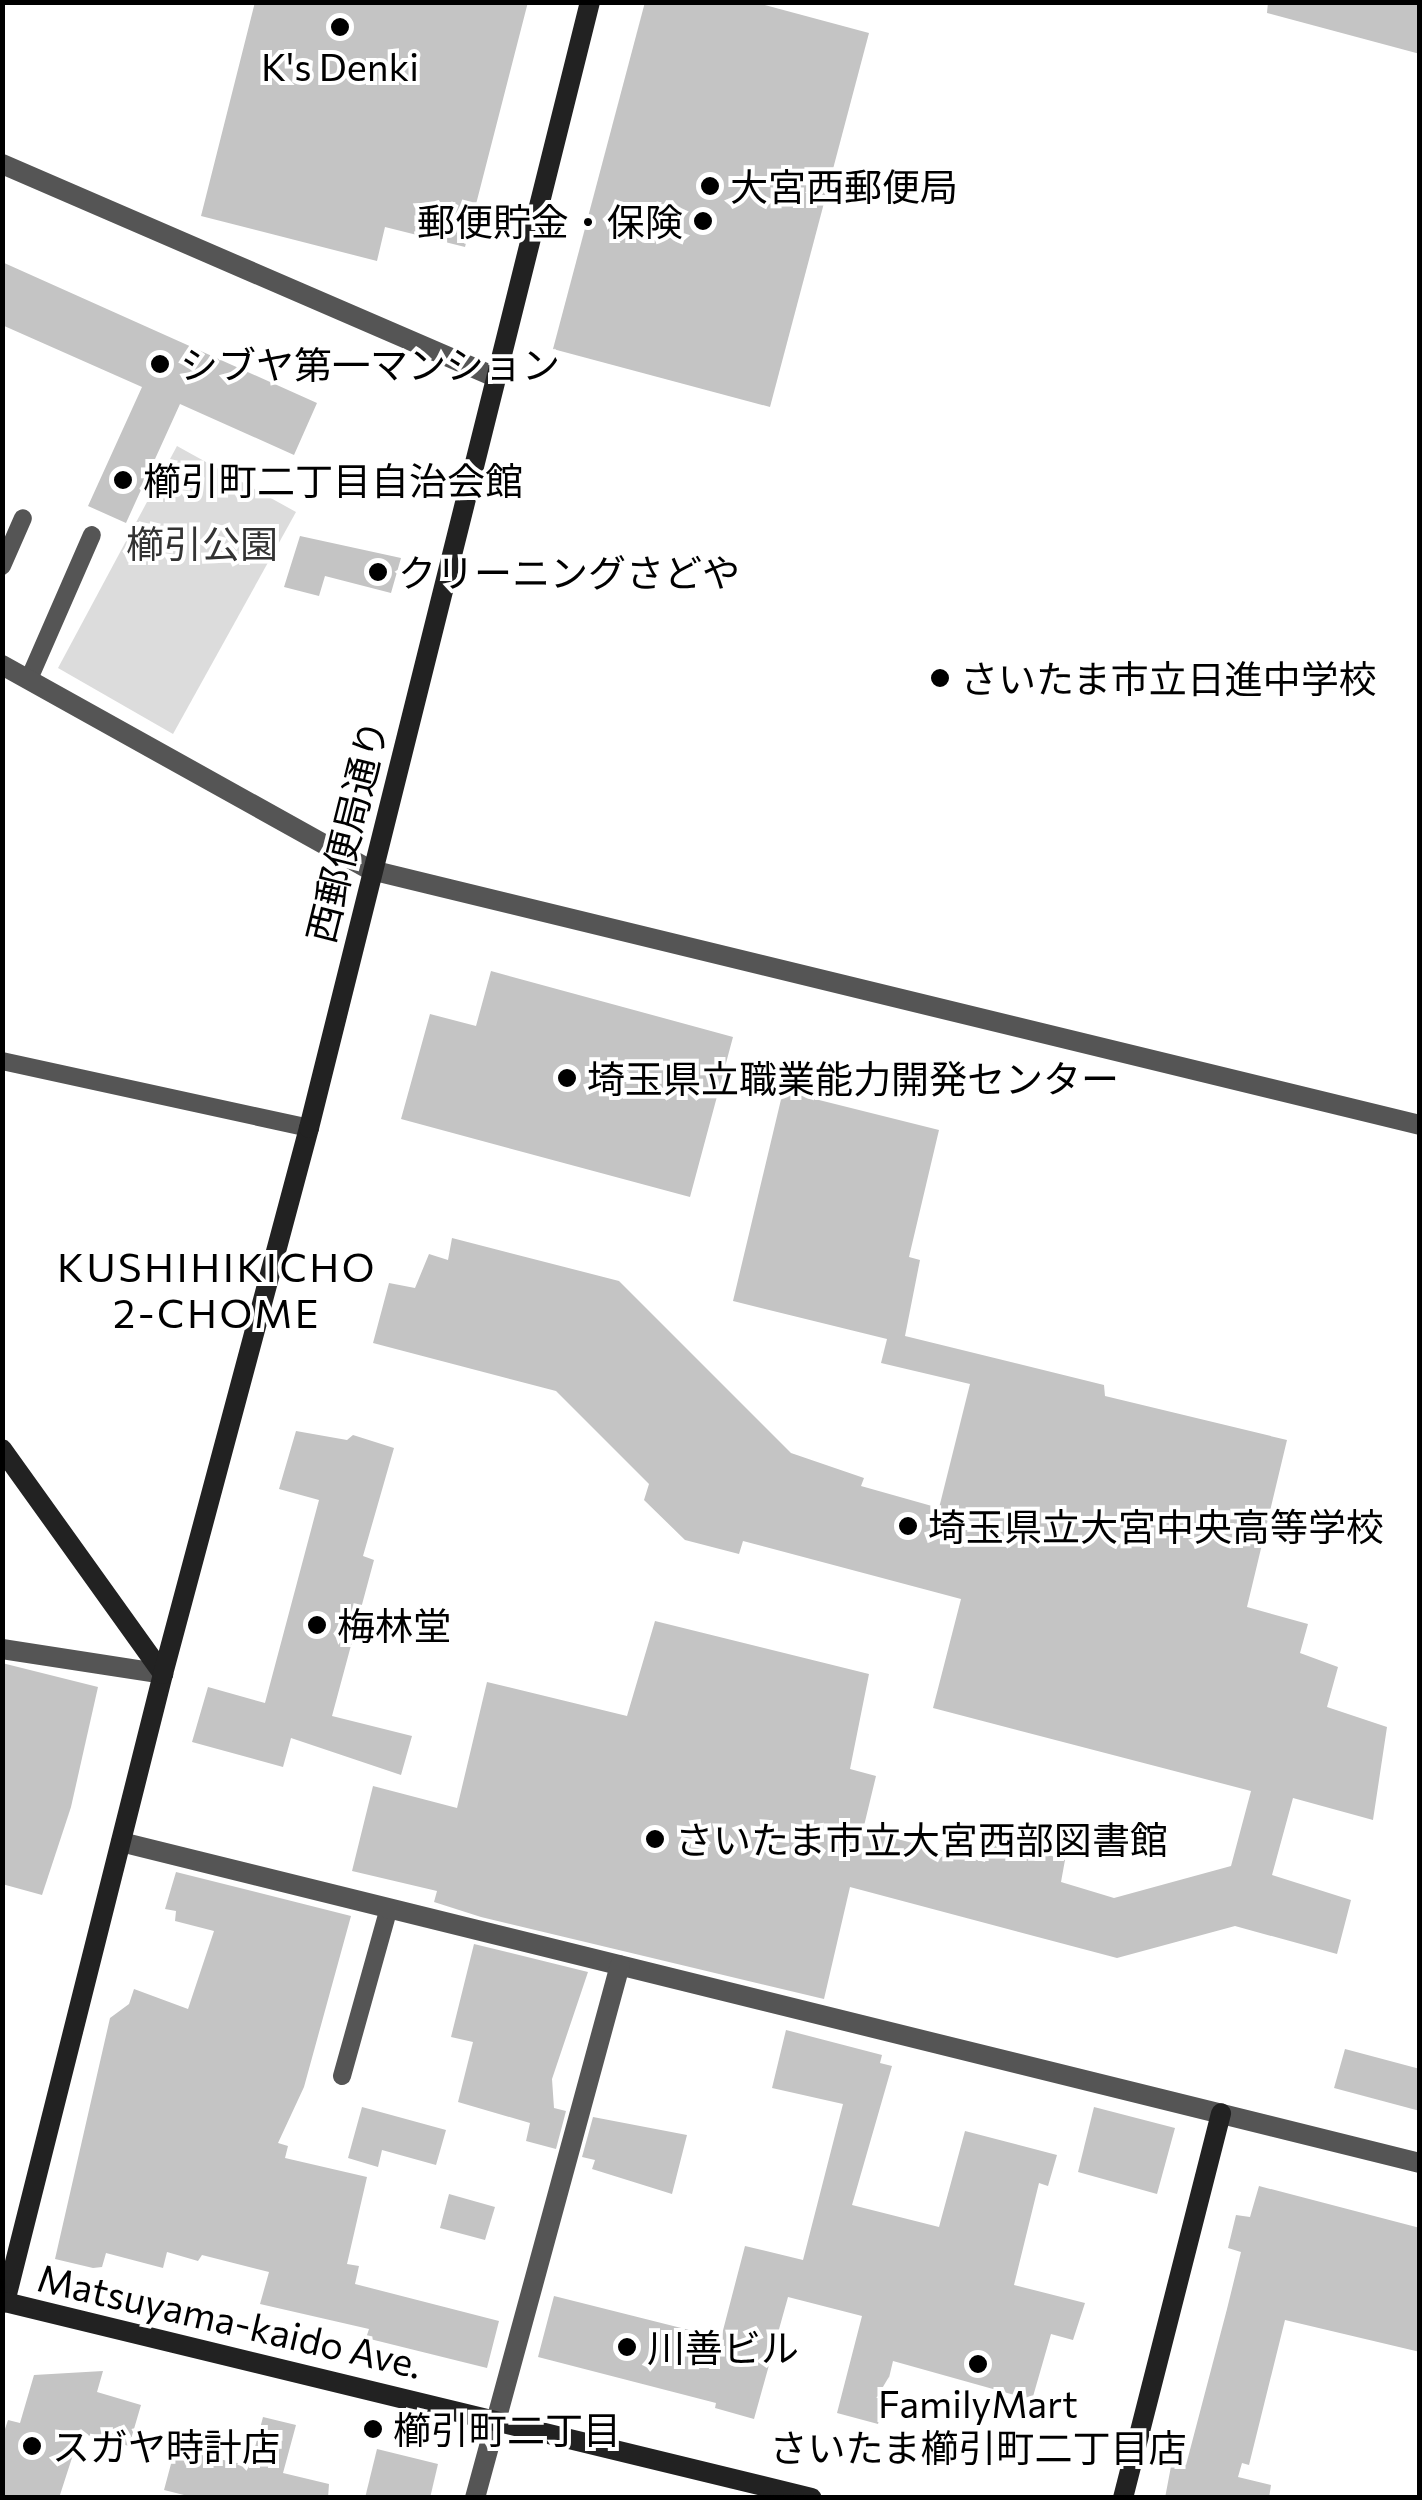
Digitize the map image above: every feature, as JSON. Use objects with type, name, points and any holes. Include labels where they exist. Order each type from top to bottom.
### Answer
[{"type":"street","name":"西郵便局通り","points":[[162,1674],[309,1128],[590,2]]},
{"type":"street","points":[[2,164],[494,377]]},
{"type":"street","points":[[2,665],[371,870],[1420,1125]]},
{"type":"street","points":[[2,1449],[162,1674]]},
{"type":"street","points":[[2,1649],[162,1674]]},
{"type":"street","name":"Matsuyama-kaido Ave.","points":[[162,1674],[3,2305],[812,2498]]},
{"type":"street","points":[[121,1842],[1420,2163]]},
{"type":"street","points":[[475,2498],[620,1965]]},
{"type":"street","points":[[1124,2498],[1221,2113]]},
{"type":"lane","points":[[2,566],[23,518]]},
{"type":"lane","points":[[29,679],[92,534]]},
{"type":"lane","points":[[2,1061],[309,1128]]},
{"type":"lane","points":[[342,2076],[389,1908]]},
{"type":"green space","name":"櫛引公園","points":[[177,446],[296,512],[173,734],[58,668]]},
{"type":"building","points":[[255,2],[528,2],[465,247],[385,227],[377,261],[201,216]]},
{"type":"building","points":[[645,2],[754,2],[869,33],[770,407],[553,349]]},
{"type":"building","points":[[1268,2],[1420,2],[1420,54],[1267,13]]},
{"type":"building","name":"シブヤ第一マンション","points":[[2,262],[317,403],[294,455],[180,404],[126,523],[88,506],[142,387],[2,325]]},
{"type":"building","points":[[300,536],[401,558],[391,593],[325,576],[319,596],[284,587]]},
{"type":"building","name":"埼玉県立職業能力開発センター","points":[[491,971],[733,1037],[690,1197],[401,1119],[430,1014],[476,1026]]},
{"type":"building","points":[[783,1091],[939,1130],[909,1257],[920,1260],[905,1336],[1104,1385],[1105,1396],[1287,1440],[1247,1607],[1308,1624],[1300,1653],[1338,1667],[1327,1707],[1387,1727],[1373,1820],[1293,1798],[1272,1875],[1351,1900],[1337,1954],[1235,1926],[1117,1958],[850,1887],[824,1999],[481,1917],[434,1902],[437,1891],[352,1871],[373,1786],[457,1808],[487,1682],[627,1716],[655,1621],[869,1674],[850,1769],[876,1776],[863,1830],[985,1862],[992,1838],[1065,1860],[1061,1882],[1114,1898],[1231,1866],[1251,1791],[933,1708],[961,1599],[743,1541],[739,1554],[685,1540],[644,1500],[649,1484],[556,1391],[373,1343],[389,1283],[415,1288],[429,1254],[448,1260],[452,1238],[619,1281],[791,1453],[864,1478],[861,1486],[939,1508],[970,1384],[881,1363],[887,1339],[733,1301]]},
{"type":"building","points":[[296,1431],[347,1440],[353,1435],[394,1448],[363,1556],[374,1560],[332,1716],[412,1736],[401,1775],[291,1738],[283,1767],[192,1742],[208,1687],[265,1703],[319,1500],[279,1489]]},
{"type":"building","points":[[2,1663],[98,1687],[71,1807],[42,1895],[2,1884]]},
{"type":"building","points":[[176,1872],[351,1916],[304,2087],[278,2143],[288,2146],[285,2158],[367,2177],[347,2264],[359,2266],[355,2284],[499,2321],[487,2368],[366,2338],[369,2329],[260,2304],[269,2272],[202,2255],[198,2261],[167,2252],[163,2268],[106,2253],[102,2267],[55,2259],[110,2018],[129,2004],[134,1989],[188,2009],[214,1931],[175,1921],[176,1911],[165,1909]]},
{"type":"building","points":[[474,1944],[588,1972],[552,2079],[554,2108],[566,2111],[556,2149],[526,2141],[530,2123],[458,2102],[473,2042],[451,2037]]},
{"type":"building","points":[[786,2030],[882,2055],[880,2063],[892,2066],[852,2205],[939,2227],[965,2131],[1057,2155],[1048,2186],[1039,2183],[1014,2285],[1085,2303],[1073,2340],[1051,2334],[1032,2400],[893,2361],[878,2424],[837,2413],[862,2316],[788,2297],[754,2419],[715,2408],[716,2403],[538,2357],[554,2296],[721,2338],[745,2246],[803,2260],[843,2104],[772,2088]]},
{"type":"building","points":[[1345,2049],[1420,2069],[1420,2111],[1334,2088]]},
{"type":"building","points":[[362,2107],[446,2130],[436,2165],[382,2150],[378,2167],[348,2158]]},
{"type":"building","points":[[1094,2107],[1175,2128],[1157,2194],[1078,2172]]},
{"type":"building","points":[[593,2117],[687,2135],[672,2194],[592,2169],[595,2160],[582,2157]]},
{"type":"building","points":[[1259,2186],[1420,2228],[1420,2352],[1285,2320],[1249,2465],[1242,2463],[1238,2477],[1271,2485],[1269,2498],[1165,2498],[1172,2461],[1186,2465],[1227,2309],[1241,2252],[1228,2248],[1236,2215],[1250,2217]]},
{"type":"building","points":[[449,2194],[495,2207],[485,2240],[440,2228]]},
{"type":"building","points":[[103,2371],[97,2392],[141,2405],[129,2446],[80,2433],[59,2498],[2,2498],[2,2438],[8,2420],[20,2423],[34,2375]]},
{"type":"building","points":[[263,2417],[296,2425],[283,2473],[329,2484],[328,2498],[196,2498],[164,2490],[175,2449],[250,2466]]},
{"type":"building","points":[[377,2449],[438,2464],[430,2498],[365,2498]]},
{"type":"place","name":"K's Denki","points":[[340,27]]},
{"type":"place","name":"大宮西郵便局","points":[[710,186]]},
{"type":"place","name":"郵便貯金・保険","points":[[703,221]]},
{"type":"place","name":"シブヤ第一マンション","points":[[160,364]]},
{"type":"place","name":"櫛引町二丁目自治会館","points":[[123,480]]},
{"type":"place","name":"クリーニングさどや","points":[[378,572]]},
{"type":"place","name":"さいたま市立日進中学校","points":[[940,678]]},
{"type":"place","name":"埼玉県立職業能力開発センター","points":[[567,1078]]},
{"type":"place","name":"埼玉県立大宮中央高等学校","points":[[908,1526]]},
{"type":"place","name":"梅林堂","points":[[317,1625]]},
{"type":"place","name":"さいたま市立大宮西部図書館","points":[[655,1839]]},
{"type":"place","name":"川善ビル","points":[[627,2347]]},
{"type":"place","name":"FamilyMart さいたま櫛引町二丁目店","points":[[978,2364]]},
{"type":"place","name":"櫛引町二丁目","points":[[373,2429]]},
{"type":"place","name":"スガヤ時計店","points":[[32,2446]]},
{"type":"district","name":"KUSHIHIKICHO 2-CHOME","points":[[217,1289]]}]
